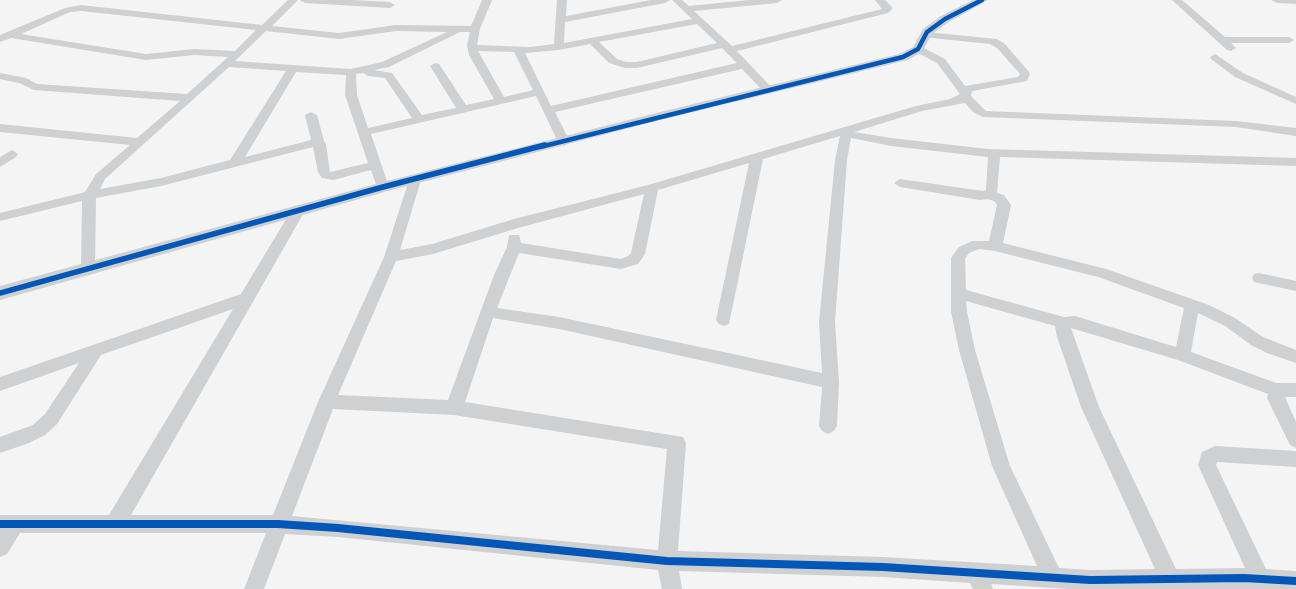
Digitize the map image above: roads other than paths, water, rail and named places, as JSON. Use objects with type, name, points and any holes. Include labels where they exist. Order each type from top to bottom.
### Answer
[{"type":"street","points":[[88,268],[87,209],[90,195],[100,177],[190,98],[266,28],[293,0]]},
{"type":"street","points":[[305,0],[390,5]]},
{"type":"street","points":[[488,0],[475,29],[473,48],[474,55],[501,101]]},
{"type":"street","points":[[559,47],[562,0]]},
{"type":"street","points":[[561,20],[666,0]]},
{"type":"street","points":[[677,0],[768,90]]},
{"type":"street","points":[[687,9],[728,2],[777,0]]},
{"type":"street","points":[[592,41],[613,61],[625,65],[637,65],[886,11],[888,8],[880,0]]},
{"type":"street","points":[[0,293],[383,187],[903,57],[918,49],[926,35],[945,19],[982,0]]},
{"type":"street","points":[[1178,0],[1231,48]]},
{"type":"street","points":[[1277,0],[1296,1]]},
{"type":"street","points":[[0,39],[68,10],[89,4],[339,36],[396,28],[475,29]]},
{"type":"street","points":[[473,48],[518,50],[559,47],[699,20]]},
{"type":"street","points":[[351,72],[385,65],[460,29]]},
{"type":"street","points":[[10,35],[146,57],[194,52],[237,54]]},
{"type":"street","points":[[926,35],[993,42],[1001,46],[1025,74],[1023,78],[1016,81],[971,87],[967,89],[966,95]]},
{"type":"street","points":[[1222,40],[1289,40]]},
{"type":"street","points":[[918,49],[941,61],[966,95]]},
{"type":"street","points":[[518,50],[564,142]]},
{"type":"street","points":[[1215,57],[1239,75],[1284,93],[1296,101]]},
{"type":"street","points":[[227,64],[388,75],[419,120]]},
{"type":"street","points":[[547,110],[744,65]]},
{"type":"street","points":[[435,66],[463,110]]},
{"type":"street","points":[[236,163],[293,68]]},
{"type":"street","points":[[351,72],[351,95],[383,187]]},
{"type":"street","points":[[0,76],[22,80],[34,87],[190,98]]},
{"type":"street","points":[[1263,86],[1287,86]]},
{"type":"street","points":[[364,132],[540,92]]},
{"type":"street","points":[[953,102],[966,95]]},
{"type":"street","points":[[392,257],[433,249],[514,224],[652,188],[756,156],[842,133],[920,108],[953,102],[968,100],[976,110],[984,114],[1236,124],[1296,132]]},
{"type":"street","points":[[311,115],[318,143],[320,144],[326,175],[333,176],[375,165]]},
{"type":"street","points":[[0,128],[139,142]]},
{"type":"street","points":[[842,133],[891,142],[994,153],[1296,162]]},
{"type":"street","points":[[828,426],[831,382],[827,322],[842,133]]},
{"type":"street","points":[[0,217],[90,195],[160,182],[318,143]]},
{"type":"street","points":[[987,195],[992,191],[994,153]]},
{"type":"street","points":[[0,163],[12,154]]},
{"type":"street","points":[[724,320],[756,156]]},
{"type":"street","points":[[254,589],[327,402],[392,257],[415,180]]},
{"type":"street","points":[[900,182],[999,198],[1004,205],[995,246]]},
{"type":"street","points":[[514,247],[621,264],[633,260],[638,254],[652,188]]},
{"type":"street","points":[[114,525],[299,210]]},
{"type":"street","points":[[454,408],[501,276],[514,247],[514,224]]},
{"type":"street","points":[[1052,576],[1001,466],[967,350],[959,312],[958,258],[964,250],[970,245],[977,244],[995,246],[1101,273],[1192,305],[1230,322],[1257,341],[1296,357]]},
{"type":"street","points":[[1259,278],[1296,286]]},
{"type":"street","points":[[959,293],[1064,323],[1075,322],[1182,355],[1276,390],[1296,390]]},
{"type":"street","points":[[0,384],[247,298]]},
{"type":"street","points":[[1182,355],[1192,305]]},
{"type":"street","points":[[489,312],[559,323],[831,382]]},
{"type":"street","points":[[1064,323],[1065,337],[1090,407],[1170,579]]},
{"type":"street","points":[[0,445],[23,438],[39,430],[52,419],[96,350]]},
{"type":"street","points":[[1276,390],[1276,398],[1296,440]]},
{"type":"street","points":[[327,402],[454,408],[677,443],[667,561],[672,589]]},
{"type":"street","points":[[1262,584],[1207,465],[1208,458],[1215,454],[1296,459]]},
{"type":"street","points":[[0,546],[8,523],[114,525],[278,524],[338,528],[667,561],[883,567],[980,581],[1052,576],[1093,584],[1170,579],[1262,584],[1296,581]]}]
